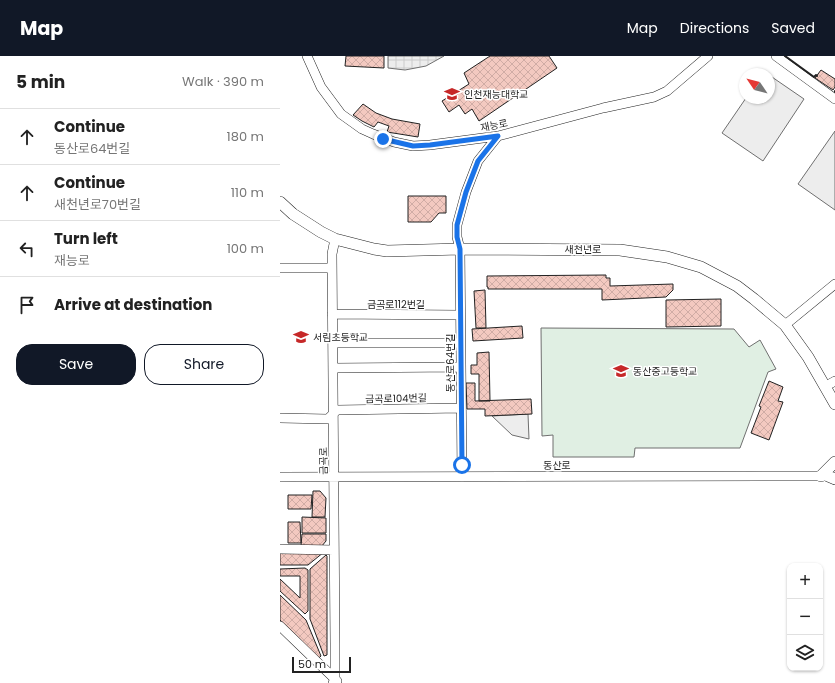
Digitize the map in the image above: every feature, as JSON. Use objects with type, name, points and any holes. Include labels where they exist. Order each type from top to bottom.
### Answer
[{"type":"main road","name":"새천년로","points":[[280,202],[306,223],[335,239],[363,247],[387,251],[460,249],[620,250],[667,257],[701,267],[726,280],[754,299],[784,325],[830,383],[835,404]]},
{"type":"main road","points":[[830,477],[835,462]]},
{"type":"street","name":"재능로","points":[[308,56],[321,87],[334,106],[350,122],[378,137],[413,146],[498,136],[603,108],[647,99],[660,95],[672,87],[708,56]]},
{"type":"street","points":[[776,56],[835,99]]},
{"type":"street","name":"동산로64번길","points":[[462,476],[460,249],[457,237],[457,225],[466,192],[478,161],[498,136]]},
{"type":"street","name":"금곡로","points":[[335,239],[332,254],[335,682]]},
{"type":"street","points":[[280,268],[332,268]]},
{"type":"street","points":[[784,325],[835,284]]},
{"type":"street","name":"금곡로112번길","points":[[332,314],[460,315]]},
{"type":"street","points":[[333,343],[460,343]]},
{"type":"street","points":[[333,368],[460,367]]},
{"type":"street","name":"금곡로104번길","points":[[280,418],[328,419],[337,410],[461,408]]},
{"type":"street","name":"동산로","points":[[280,477],[830,477]]},
{"type":"street","points":[[280,549],[334,550]]},
{"type":"street","points":[[280,626],[335,682]]},
{"type":"green space","points":[[541,328],[734,329],[749,347],[760,340],[776,369],[768,372],[740,448],[635,448],[634,457],[553,457],[553,435],[542,436]]},
{"type":"shaded area","points":[[388,56],[444,56],[426,66],[405,70],[388,68]]},
{"type":"shaded area","points":[[775,79],[804,99],[763,161],[722,133],[742,104],[775,104]]},
{"type":"shaded area","points":[[835,131],[835,210],[798,184]]},
{"type":"shaded area","points":[[528,414],[529,439],[512,435],[492,416]]},
{"type":"building","points":[[346,56],[384,56],[384,68],[345,66]]},
{"type":"building","points":[[490,56],[549,56],[557,68],[479,121],[472,109],[465,114],[459,105],[449,112],[442,101],[469,84],[464,73]]},
{"type":"building","points":[[821,70],[835,79],[835,87],[833,90],[815,78]]},
{"type":"building","points":[[363,104],[376,113],[392,119],[420,124],[418,137],[387,132],[389,126],[378,122],[374,127],[362,121],[353,115]]},
{"type":"building","points":[[408,196],[446,196],[446,213],[439,213],[431,222],[408,222]]},
{"type":"building","points":[[606,275],[606,278],[610,278],[610,286],[673,284],[673,290],[666,297],[602,300],[602,289],[488,289],[487,287],[487,276]]},
{"type":"building","points":[[485,290],[486,328],[476,328],[474,291]]},
{"type":"building","points":[[721,299],[721,326],[666,327],[666,300]]},
{"type":"building","points":[[522,326],[523,338],[473,341],[472,329]]},
{"type":"building","points":[[489,352],[490,401],[479,401],[479,374],[471,374],[471,365],[477,365],[477,353]]},
{"type":"building","points":[[769,381],[783,387],[778,401],[783,402],[769,440],[751,433],[761,407],[759,406]]},
{"type":"building","points":[[466,383],[475,383],[475,401],[531,399],[532,414],[485,416],[485,409],[467,409]]},
{"type":"building","points":[[313,491],[320,491],[326,498],[325,517],[312,517]]},
{"type":"building","points":[[288,495],[312,495],[311,509],[288,509]]},
{"type":"building","points":[[302,517],[326,518],[326,533],[302,533]]},
{"type":"building","points":[[288,522],[300,522],[301,543],[288,543]]},
{"type":"building","points":[[302,534],[326,534],[326,541],[321,547],[301,546]]},
{"type":"building","points":[[280,552],[324,552],[308,565],[280,565]]},
{"type":"building","points":[[326,555],[327,655],[324,656],[310,619],[310,569]]},
{"type":"building","points":[[305,568],[308,570],[308,611],[305,614],[280,591],[280,579],[300,598],[300,576],[280,576],[280,569]]},
{"type":"building","points":[[280,595],[306,620],[321,656],[319,658],[280,620]]},
{"type":"wall","points":[[785,56],[814,77],[816,75],[817,76]]},
{"type":"place","name":"인천재능대학교","points":[[452,94]]},
{"type":"place","name":"서림초등학교","points":[[301,337]]},
{"type":"place","name":"동산중고등학교","points":[[621,371]]},
{"type":"route","points":[[383,139],[413,146],[498,136],[478,161],[466,192],[457,225],[457,237],[460,249],[462,465]]}]
